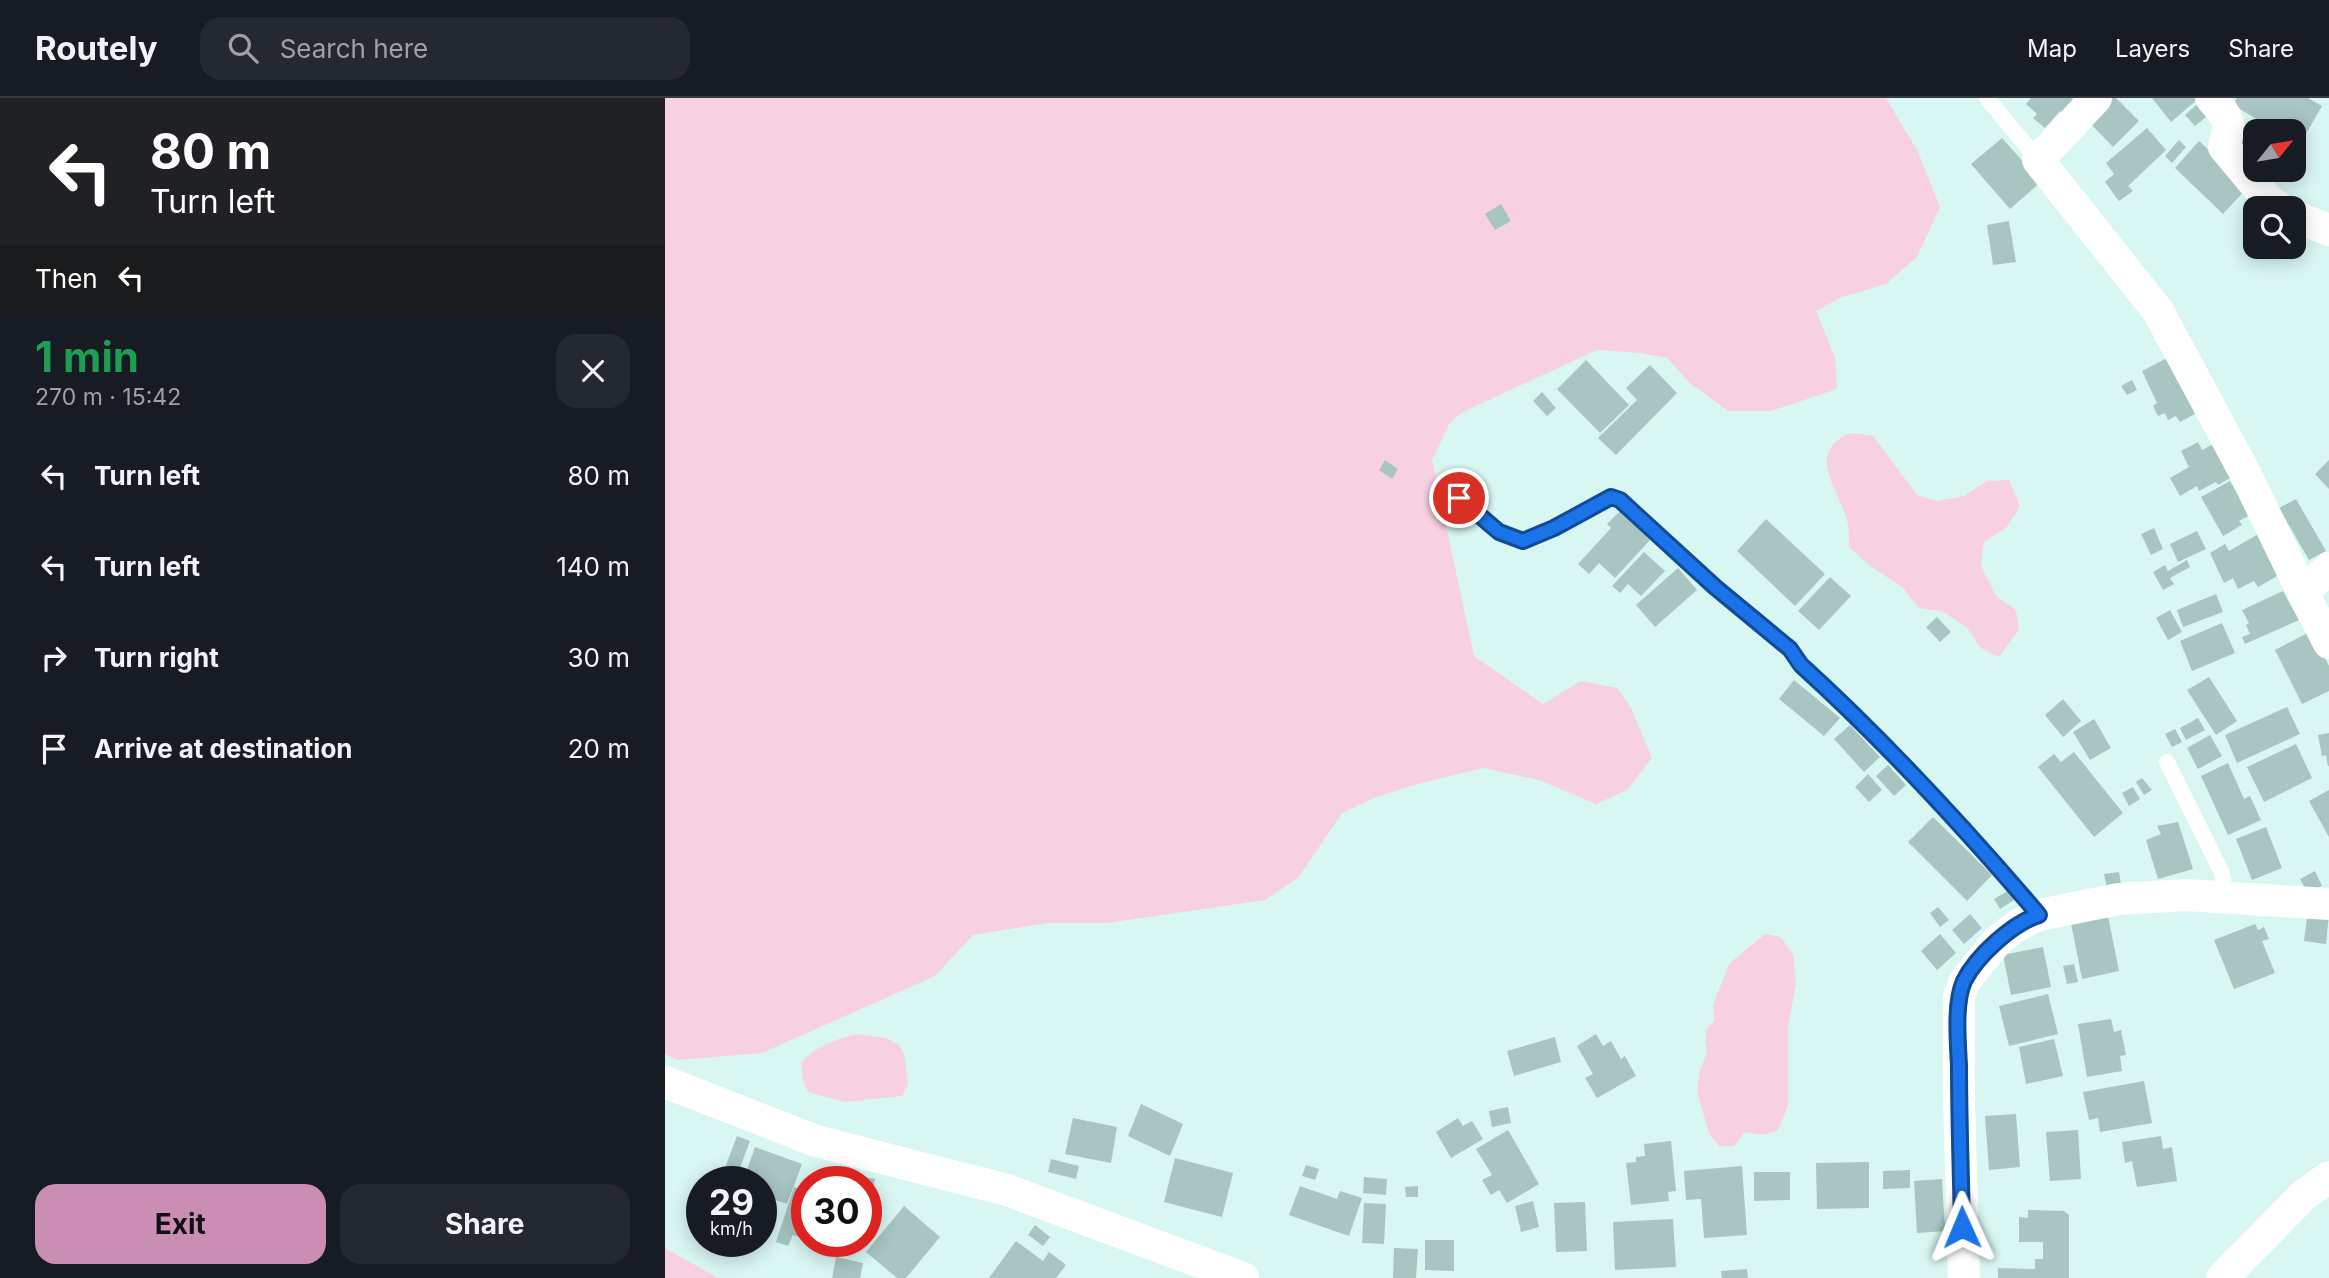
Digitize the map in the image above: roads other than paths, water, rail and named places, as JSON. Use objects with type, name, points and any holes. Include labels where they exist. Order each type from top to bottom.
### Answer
[{"type":"street","points":[[2096,98],[2038,160],[2158,312],[2245,471],[2329,643]]},
{"type":"street","points":[[2211,98],[2227,116],[2231,126],[2224,147],[2265,196]]},
{"type":"street","points":[[2306,220],[2329,229]]},
{"type":"street","points":[[2303,593],[2329,568]]},
{"type":"street","points":[[1964,1278],[1959,997],[1964,982],[1998,940],[2018,925],[2039,915],[2119,899],[2186,895],[2329,904]]},
{"type":"street","points":[[665,1082],[816,1141],[1007,1190],[1243,1278]]},
{"type":"street","points":[[2222,1278],[2304,1195],[2329,1177]]},
{"type":"lane","points":[[1987,98],[2038,160]]},
{"type":"lane","points":[[1459,498],[1499,532],[1523,541],[1554,528],[1611,497],[1620,500],[1715,587],[1790,649],[1801,665],[1897,757],[2039,915]]},
{"type":"lane","points":[[2167,762],[2222,873],[2223,880],[2215,897]]}]
